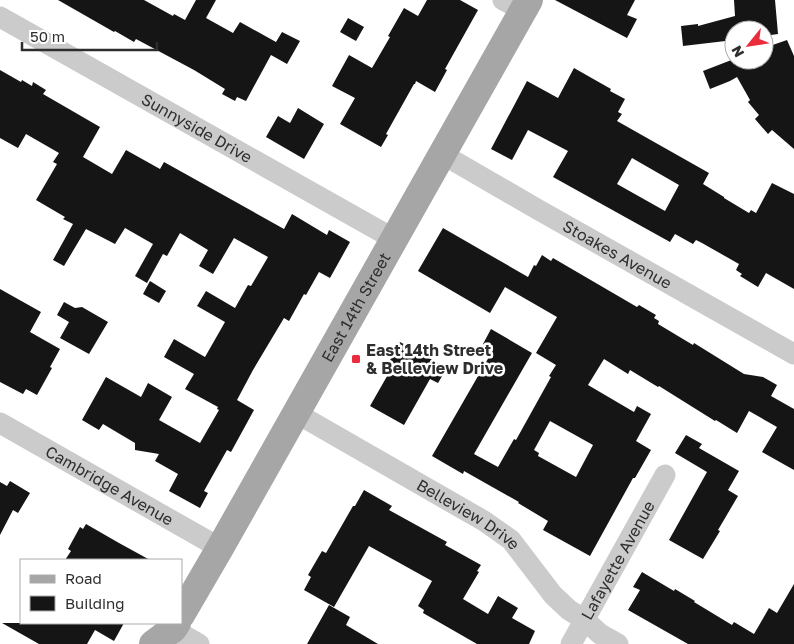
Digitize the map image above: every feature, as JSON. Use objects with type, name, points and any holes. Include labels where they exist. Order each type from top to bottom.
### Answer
[{"type":"main road","name":"East 14th Street","points":[[182,614],[442,154],[519,4]]},
{"type":"street","name":"Sunnyside Drive","points":[[0,17],[394,239]]},
{"type":"street","name":"Stoakes Avenue","points":[[442,154],[794,354]]},
{"type":"street","name":"Belleview Drive","points":[[296,413],[484,521],[511,540],[553,595],[600,634],[618,644]]},
{"type":"street","name":"Cambridge Avenue","points":[[0,423],[220,548]]},
{"type":"street","name":"Lafayette Avenue","points":[[571,644],[665,475]]},
{"type":"street","points":[[172,631],[199,644]]},
{"type":"building","points":[[58,0],[144,0],[173,16],[174,14],[185,20],[196,0],[216,0],[206,18],[233,33],[240,22],[276,42],[282,32],[300,41],[287,64],[271,55],[246,101],[237,97],[235,101],[222,94],[225,89],[194,70],[136,39],[134,42],[114,32]]},
{"type":"building","points":[[427,0],[460,0],[478,10],[445,69],[447,70],[435,92],[416,81],[386,134],[388,135],[381,147],[340,124],[355,98],[332,86],[349,55],[372,68],[404,8],[418,16]]},
{"type":"building","points":[[555,0],[635,0],[627,15],[637,19],[627,38]]},
{"type":"building","points":[[734,0],[775,0],[778,34],[774,35],[774,20],[724,20],[724,41],[683,46],[681,26],[698,24],[698,26],[735,16]]},
{"type":"building","points":[[348,18],[364,27],[356,41],[340,32]]},
{"type":"building","points":[[787,40],[794,56],[794,149],[772,130],[768,134],[755,119],[759,115],[748,102],[750,100],[737,77],[710,89],[703,71],[724,63],[724,70],[774,70],[774,45]]},
{"type":"building","points":[[574,68],[611,89],[610,91],[625,99],[618,112],[622,114],[617,121],[709,173],[703,184],[749,213],[751,210],[756,213],[772,183],[794,194],[794,289],[766,273],[758,287],[740,276],[742,274],[736,270],[739,264],[702,243],[696,240],[693,244],[675,234],[670,242],[553,177],[568,151],[528,130],[512,160],[491,149],[527,81],[558,98]],"holes":[[[632,158],[679,185],[665,211],[617,184]]]},
{"type":"building","points":[[0,70],[32,86],[33,82],[46,90],[43,94],[100,127],[83,157],[112,174],[126,150],[160,169],[164,162],[284,229],[292,214],[327,235],[329,230],[350,242],[330,278],[319,272],[289,321],[284,318],[253,370],[237,400],[254,410],[231,452],[227,450],[204,491],[208,493],[200,508],[169,491],[178,474],[155,461],[159,454],[135,450],[135,443],[103,424],[99,430],[82,420],[106,377],[141,397],[148,383],[172,397],[159,420],[200,443],[219,410],[217,409],[218,407],[185,389],[194,374],[164,357],[174,339],[205,357],[225,322],[197,306],[206,291],[235,308],[248,285],[251,286],[268,257],[234,238],[213,274],[199,266],[208,250],[180,233],[167,256],[163,254],[147,283],[135,276],[153,244],[125,228],[115,244],[86,229],[64,266],[53,260],[73,224],[63,219],[65,217],[36,200],[57,164],[53,162],[59,153],[26,134],[18,148],[0,138]]},
{"type":"building","points":[[298,108],[324,124],[304,159],[266,137],[278,116],[290,123]]},
{"type":"building","points":[[443,228],[528,277],[542,255],[551,261],[553,258],[637,307],[639,305],[656,315],[654,318],[659,321],[658,324],[693,345],[694,343],[744,374],[763,377],[777,385],[771,396],[794,409],[794,470],[762,452],[777,427],[749,411],[737,433],[659,386],[630,370],[628,374],[604,359],[588,385],[634,412],[637,406],[651,414],[636,441],[651,450],[635,478],[633,478],[590,556],[543,530],[548,521],[519,502],[464,471],[463,474],[432,456],[493,350],[483,344],[491,329],[532,353],[474,454],[498,467],[514,439],[516,440],[556,365],[536,353],[557,317],[505,287],[490,313],[418,271]],"holes":[[[550,421],[593,445],[576,477],[538,456],[539,453],[534,450]]]},
{"type":"building","points":[[150,281],[166,291],[159,303],[143,294]]},
{"type":"building","points":[[0,289],[41,312],[30,332],[60,349],[37,395],[26,389],[23,394],[0,382]]},
{"type":"building","points":[[64,302],[75,308],[82,307],[108,322],[89,354],[60,338],[69,322],[57,315]]},
{"type":"building","points":[[400,342],[447,368],[438,383],[430,379],[404,425],[370,406],[390,371],[389,362]]},
{"type":"building","points":[[686,435],[702,444],[699,448],[739,471],[728,490],[738,496],[703,559],[669,540],[707,472],[675,453]]},
{"type":"building","points":[[10,481],[30,493],[18,513],[13,510],[0,535],[0,482],[7,486]]},
{"type":"building","points":[[364,490],[392,506],[389,510],[447,542],[445,545],[481,565],[477,571],[479,572],[463,599],[488,614],[498,596],[518,608],[512,618],[535,631],[529,644],[477,644],[423,613],[424,610],[418,606],[432,581],[369,546],[334,607],[304,590],[311,577],[308,575],[322,551],[326,553]]},
{"type":"building","points":[[86,524],[148,559],[66,559],[71,551],[68,549],[80,527],[83,529]]},
{"type":"building","points":[[642,572],[674,591],[675,589],[732,625],[734,622],[754,634],[769,608],[777,613],[794,584],[794,644],[688,644],[628,610],[640,590],[633,587]]},
{"type":"building","points":[[329,605],[350,617],[346,625],[378,644],[307,644]]},
{"type":"building","points":[[2,623],[123,624],[114,641],[95,630],[87,644],[39,644]]},
{"type":"place","name":"East 14th Street & Belleview Drive","points":[[356,359]]}]
